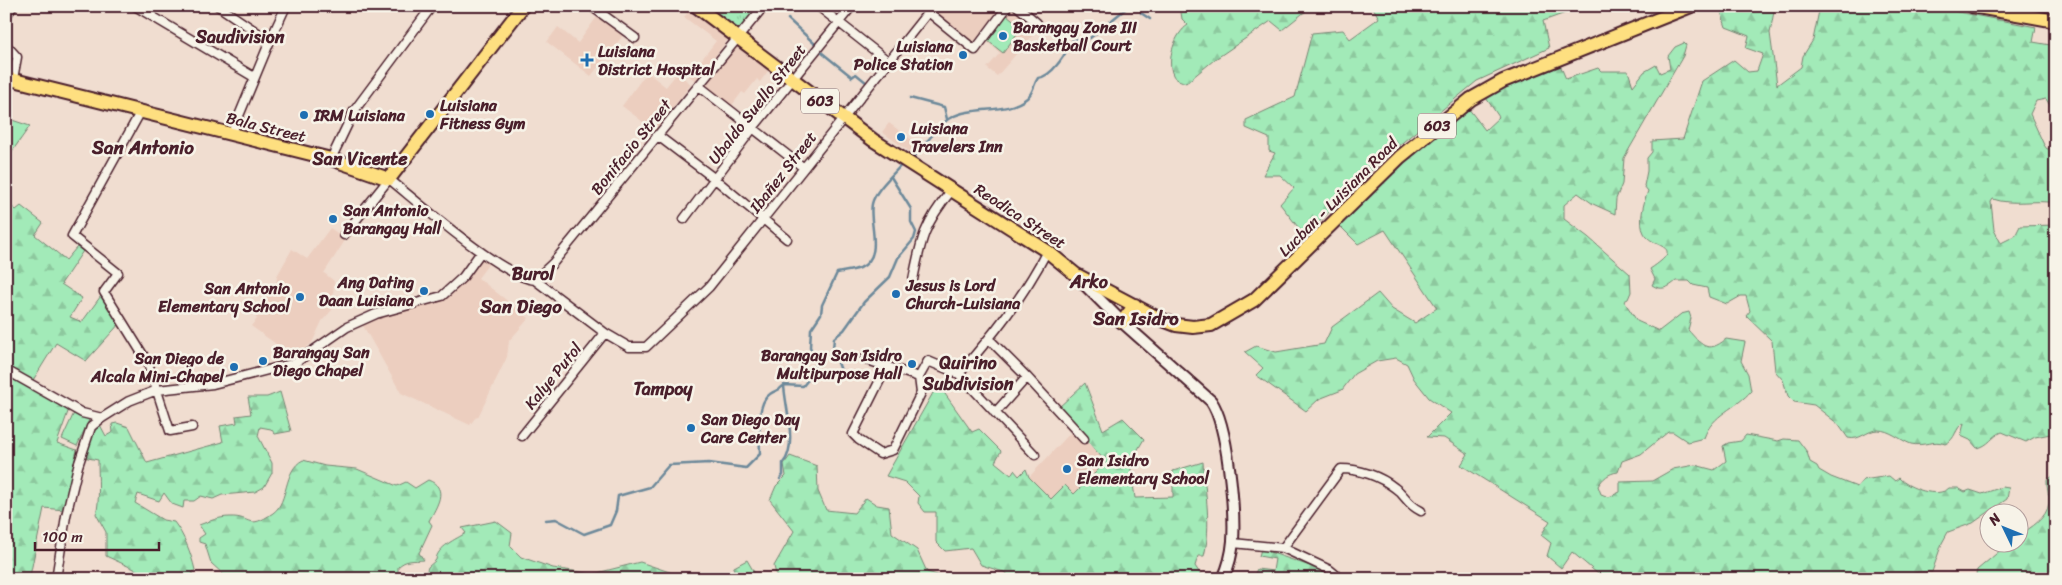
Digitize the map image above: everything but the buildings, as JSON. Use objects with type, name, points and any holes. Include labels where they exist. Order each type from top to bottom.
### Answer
[{"type":"main road","points":[[389,179],[523,6]]},
{"type":"main road","name":"603","points":[[696,6],[843,118]]},
{"type":"main road","name":"Lucban - Luisiana Road","points":[[1228,316],[1262,294],[1400,157],[1471,99],[1503,80],[1691,6]]},
{"type":"main road","points":[[1972,6],[2056,21]]},
{"type":"main road","name":"Bala Street","points":[[10,79],[331,159],[389,179]]},
{"type":"main road","name":"Reodica Street","points":[[843,118],[905,162],[1047,251],[1075,274],[1135,305],[1176,326],[1211,325],[1228,316]]},
{"type":"main road","points":[[1122,322],[1135,305]]},
{"type":"street","points":[[6,16],[13,6]]},
{"type":"street","points":[[135,6],[254,77]]},
{"type":"street","points":[[218,6],[270,41]]},
{"type":"street","points":[[231,135],[254,77],[286,6]]},
{"type":"street","points":[[331,159],[354,111],[432,6]]},
{"type":"street","points":[[591,6],[601,9],[635,38]]},
{"type":"street","name":"Bonifacio Street","points":[[535,280],[559,256],[764,6]]},
{"type":"street","points":[[818,6],[889,62]]},
{"type":"street","name":"Ubaldo Suello Street","points":[[684,219],[753,128],[852,6]]},
{"type":"street","points":[[920,6],[931,9],[975,50],[1008,6]]},
{"type":"street","points":[[1017,6],[1038,23]]},
{"type":"street","name":"Ibañez Street","points":[[646,347],[709,287],[931,9]]},
{"type":"street","points":[[6,45],[17,57],[10,79]]},
{"type":"street","points":[[699,86],[804,168]]},
{"type":"street","points":[[140,111],[72,236],[118,273],[104,292],[148,363],[170,431],[192,427]]},
{"type":"street","points":[[657,136],[715,179],[786,239]]},
{"type":"street","points":[[344,236],[389,179]]},
{"type":"street","name":"Bala Street","points":[[389,179],[481,252],[526,279],[535,280],[605,333],[629,347],[646,347]]},
{"type":"street","points":[[913,280],[922,238],[934,213],[951,191]]},
{"type":"street","points":[[958,374],[989,339],[1035,275],[1047,251]]},
{"type":"street","points":[[56,579],[66,516],[78,466],[91,427],[102,418],[129,401],[157,390],[213,384],[295,364],[347,327],[362,320],[376,314],[442,296],[463,277],[481,252]]},
{"type":"street","points":[[1075,274],[1122,322],[1211,400],[1216,409],[1225,452],[1233,515],[1233,543],[1223,579]]},
{"type":"street","name":"Kalye Putol","points":[[522,436],[605,333]]},
{"type":"street","points":[[989,339],[1028,377],[1084,439]]},
{"type":"street","points":[[864,359],[919,377]]},
{"type":"street","points":[[887,366],[853,434],[880,454],[893,450],[921,393],[919,377],[928,361],[958,374],[1035,455]]},
{"type":"street","points":[[6,370],[82,413],[102,418]]},
{"type":"street","points":[[996,413],[1028,377]]},
{"type":"street","points":[[1282,548],[1341,469],[1357,469],[1396,488],[1409,505],[1421,511]]},
{"type":"street","points":[[1233,543],[1282,548],[1330,570],[1341,579]]},
{"type":"shaded area","points":[[934,6],[1017,6],[1037,23],[1029,32],[1033,35],[997,76],[987,68],[1000,53],[983,38],[976,48],[930,12]]},
{"type":"shaded area","points":[[690,10],[728,39],[696,81],[689,76],[716,41],[684,17]]},
{"type":"shaded area","name":"Luisiana District Hospital","points":[[599,14],[625,33],[591,76],[547,42],[558,27],[578,43]]},
{"type":"shaded area","points":[[737,41],[771,67],[760,82],[757,79],[745,94],[742,92],[730,108],[703,86]]},
{"type":"shaded area","points":[[647,72],[666,87],[677,73],[691,84],[655,131],[622,106]]},
{"type":"shaded area","points":[[889,123],[916,143],[910,152],[882,132]]},
{"type":"shaded area","name":"San Antonio Elementary School","points":[[330,228],[346,239],[324,273],[334,281],[332,310],[322,321],[312,343],[294,357],[251,326],[257,319],[254,314],[276,286],[277,276],[292,249],[307,259]]},
{"type":"shaded area","points":[[481,254],[490,262],[478,278],[529,318],[509,341],[507,357],[478,417],[470,425],[401,393],[361,322],[382,313],[442,298]]},
{"type":"shaded area","name":"San Isidro Elementary School","points":[[1074,429],[1106,462],[1074,494],[1051,499],[1029,477]]},
{"type":"green space","points":[[702,6],[759,6],[737,32]]},
{"type":"green space","points":[[1180,6],[1312,6],[1282,30],[1271,21],[1214,60],[1186,83],[1174,77],[1171,69],[1173,47],[1179,34],[1188,25],[1182,19]]},
{"type":"green space","points":[[1372,6],[1585,6],[1543,21],[1549,48],[1477,81],[1386,156],[1305,236],[1280,204],[1294,188],[1280,175],[1263,175],[1275,153],[1269,151],[1269,138],[1246,128],[1246,120],[1295,97],[1312,33],[1343,30],[1350,39],[1379,18]]},
{"type":"green space","points":[[1719,6],[1775,6],[1770,33],[1777,85],[1801,67],[1803,56],[1813,40],[1820,6],[1927,6],[2036,27],[2033,42],[2056,46],[2056,115],[2046,99],[2036,101],[2030,114],[2044,145],[2047,149],[2052,148],[2052,152],[2056,154],[2056,203],[2008,202],[1993,199],[1991,202],[1994,230],[2001,243],[2015,236],[2020,226],[2056,225],[2056,433],[2035,437],[2026,442],[2002,432],[1985,445],[1977,448],[1970,440],[1961,436],[1964,423],[1959,427],[1951,440],[1945,444],[1937,442],[1920,445],[1911,444],[1882,430],[1874,430],[1852,439],[1848,438],[1838,424],[1814,405],[1794,402],[1788,396],[1783,380],[1775,371],[1772,341],[1746,316],[1750,311],[1746,296],[1741,296],[1727,304],[1709,297],[1707,288],[1693,285],[1689,281],[1676,281],[1667,287],[1661,288],[1652,285],[1655,279],[1650,269],[1661,261],[1667,251],[1648,238],[1642,229],[1643,206],[1648,191],[1644,186],[1647,158],[1652,152],[1652,141],[1683,139],[1702,81],[1734,60],[1748,72],[1757,71],[1763,54],[1746,48],[1749,36],[1726,27]]},
{"type":"green space","name":"Barangay Zone III Basketball Court","points":[[1007,15],[1022,27],[1003,53],[988,41]]},
{"type":"green space","points":[[1684,43],[1686,45],[1683,56],[1624,158],[1622,184],[1616,199],[1615,214],[1593,204],[1578,193],[1564,205],[1564,219],[1588,237],[1630,274],[1631,292],[1628,299],[1624,301],[1637,321],[1659,331],[1681,314],[1689,312],[1691,318],[1688,330],[1705,346],[1714,346],[1726,339],[1745,342],[1741,361],[1748,374],[1751,391],[1713,423],[1704,438],[1688,442],[1673,432],[1668,432],[1641,454],[1622,461],[1618,472],[1606,476],[1598,486],[1601,494],[1609,497],[1620,492],[1620,482],[1652,481],[1673,469],[1695,465],[1714,470],[1726,461],[1723,446],[1728,443],[1741,441],[1746,435],[1778,441],[1784,439],[1798,440],[1807,452],[1810,462],[1817,466],[1819,470],[1857,487],[1863,480],[1889,476],[1895,481],[1899,478],[1909,485],[1931,492],[1958,488],[1965,492],[1970,490],[1982,494],[2002,487],[2009,488],[2007,499],[2003,502],[1980,502],[1980,518],[1973,523],[1948,532],[1932,572],[1918,572],[1905,579],[1604,579],[1572,552],[1561,568],[1547,556],[1551,543],[1541,535],[1550,521],[1461,465],[1468,454],[1444,438],[1427,437],[1451,413],[1429,398],[1414,379],[1407,364],[1396,358],[1377,361],[1354,374],[1342,390],[1319,399],[1306,411],[1256,375],[1263,368],[1245,352],[1256,346],[1276,352],[1324,344],[1332,327],[1378,293],[1392,309],[1415,323],[1437,308],[1385,230],[1358,244],[1335,221],[1465,104],[1485,130],[1499,117],[1482,92],[1558,60],[1566,79],[1598,68],[1601,71],[1628,71],[1633,86],[1644,72],[1656,65],[1660,73],[1670,69],[1668,56],[1675,47]]},
{"type":"green space","points":[[6,118],[30,126],[6,160]]},
{"type":"green space","points":[[6,202],[16,210],[21,206],[43,223],[35,235],[66,260],[77,247],[83,251],[61,284],[82,298],[70,317],[82,322],[103,293],[121,322],[86,361],[56,343],[30,385],[69,409],[57,443],[77,450],[64,510],[44,508],[30,576],[36,579],[6,579]]},
{"type":"green space","points":[[1085,383],[1103,430],[1123,418],[1144,439],[1130,463],[1135,498],[1173,497],[1173,471],[1203,462],[1208,532],[1204,556],[1198,556],[1195,566],[1201,575],[1210,579],[1005,579],[1007,573],[981,565],[971,548],[945,551],[936,542],[936,512],[925,512],[918,503],[919,496],[905,482],[886,476],[938,384],[972,432],[979,429],[1001,451],[995,462],[1011,475],[1014,470],[1019,476],[1026,469],[1029,477],[1051,499],[1065,485],[1074,494],[1106,462],[1058,408]]},
{"type":"green space","points":[[280,392],[291,431],[275,434],[271,429],[260,427],[258,436],[272,463],[272,473],[264,487],[255,492],[222,495],[213,499],[201,496],[194,501],[184,501],[183,508],[172,504],[164,493],[159,501],[138,494],[135,503],[163,520],[174,522],[178,527],[189,551],[195,570],[192,573],[196,579],[156,579],[106,556],[106,532],[96,514],[98,460],[83,457],[92,429],[99,423],[106,436],[113,432],[112,424],[117,423],[129,427],[147,463],[223,442],[220,426],[237,423],[236,416],[251,414],[248,397],[267,397]]},
{"type":"green space","points":[[74,413],[89,420],[77,446],[62,439]]},
{"type":"green space","points":[[790,456],[817,466],[818,491],[826,510],[854,513],[866,498],[877,505],[889,507],[892,533],[917,550],[927,572],[952,579],[777,579],[774,566],[794,531],[770,500],[776,486],[786,476],[784,464]]},
{"type":"green space","points":[[303,460],[325,466],[357,469],[397,486],[406,482],[415,488],[428,480],[435,483],[440,493],[438,504],[429,521],[432,525],[419,553],[424,560],[404,563],[398,567],[398,573],[390,579],[225,579],[223,574],[211,563],[205,544],[199,542],[199,538],[205,534],[199,525],[226,517],[237,517],[254,522],[273,513],[282,501],[292,471]]},
{"type":"green space","points":[[2056,474],[2056,579],[1975,579],[1977,570],[1998,552],[2030,552],[2030,528],[2042,518],[2048,508],[2047,480]]},
{"type":"green space","points":[[496,521],[512,533],[510,546],[521,557],[553,568],[593,574],[640,562],[690,579],[417,579],[426,574],[428,567],[436,560],[443,547],[466,533],[462,528]]},
{"type":"green space","points":[[1261,549],[1327,572],[1335,579],[1252,579],[1257,569],[1273,571],[1275,559],[1259,556]]},
{"type":"green space","points":[[747,560],[758,579],[732,579],[734,567]]},
{"type":"waterway","points":[[913,157],[950,118],[959,114],[1009,106],[1027,98],[1038,78],[1044,77],[1054,69],[1073,40],[1090,38],[1129,6]]},
{"type":"waterway","points":[[1139,6],[1142,7],[1141,13],[1150,19]]},
{"type":"waterway","points":[[788,19],[815,44]]},
{"type":"waterway","points":[[821,52],[852,77],[856,74],[867,83]]},
{"type":"waterway","points":[[910,98],[944,107],[947,119]]},
{"type":"waterway","points":[[811,376],[817,361],[810,347],[811,329],[821,314],[822,305],[837,273],[860,268],[868,263],[872,256],[874,248],[872,204],[880,188],[902,164]]},
{"type":"waterway","points":[[780,479],[783,475],[783,463],[790,446],[790,426],[784,385],[803,386],[811,376],[843,376],[833,349],[834,338],[844,330],[864,302],[890,277],[898,258],[914,239],[916,232],[911,222],[911,209],[891,177]]},
{"type":"waterway","points":[[546,520],[556,519],[584,534],[610,525],[616,511],[618,496],[650,487],[669,465],[709,463],[746,468],[760,454],[759,422],[762,405],[770,394],[783,386]]},
{"type":"place","name":"Barangay Zone III Basketball Court","points":[[1003,36]]},
{"type":"place","name":"Luisiana Police Station","points":[[963,55]]},
{"type":"place","name":"Luisiana District Hospital","points":[[587,60]]},
{"type":"place","name":"Luisiana Fitness Gym","points":[[430,114]]},
{"type":"place","name":"IRM Luisiana","points":[[304,115]]},
{"type":"place","name":"Luisiana Travelers Inn","points":[[901,137]]},
{"type":"place","name":"San Antonio Barangay Hall","points":[[333,219]]},
{"type":"place","name":"Ang Dating Daan Luisiana","points":[[424,291]]},
{"type":"place","name":"Jesus is Lord Church-Luisiana","points":[[896,294]]},
{"type":"place","name":"San Antonio Elementary School","points":[[300,297]]},
{"type":"place","name":"Barangay San Diego Chapel","points":[[263,361]]},
{"type":"place","name":"Barangay San Isidro Multipurpose Hall","points":[[912,364]]},
{"type":"place","name":"San Diego de Alcala Mini-Chapel","points":[[234,367]]},
{"type":"place","name":"San Diego Day Care Center","points":[[691,428]]},
{"type":"place","name":"San Isidro Elementary School","points":[[1067,469]]},
{"type":"district","name":"Saudivision","points":[[240,37]]},
{"type":"district","name":"San Antonio","points":[[143,147]]},
{"type":"district","name":"San Vicente","points":[[360,159]]},
{"type":"district","name":"Burol","points":[[533,274]]},
{"type":"district","name":"Arko","points":[[1089,282]]},
{"type":"district","name":"San Diego","points":[[521,306]]},
{"type":"district","name":"San Isidro","points":[[1136,318]]},
{"type":"district","name":"Quirino Subdivision","points":[[968,373]]},
{"type":"district","name":"Tampoy","points":[[663,389]]}]
